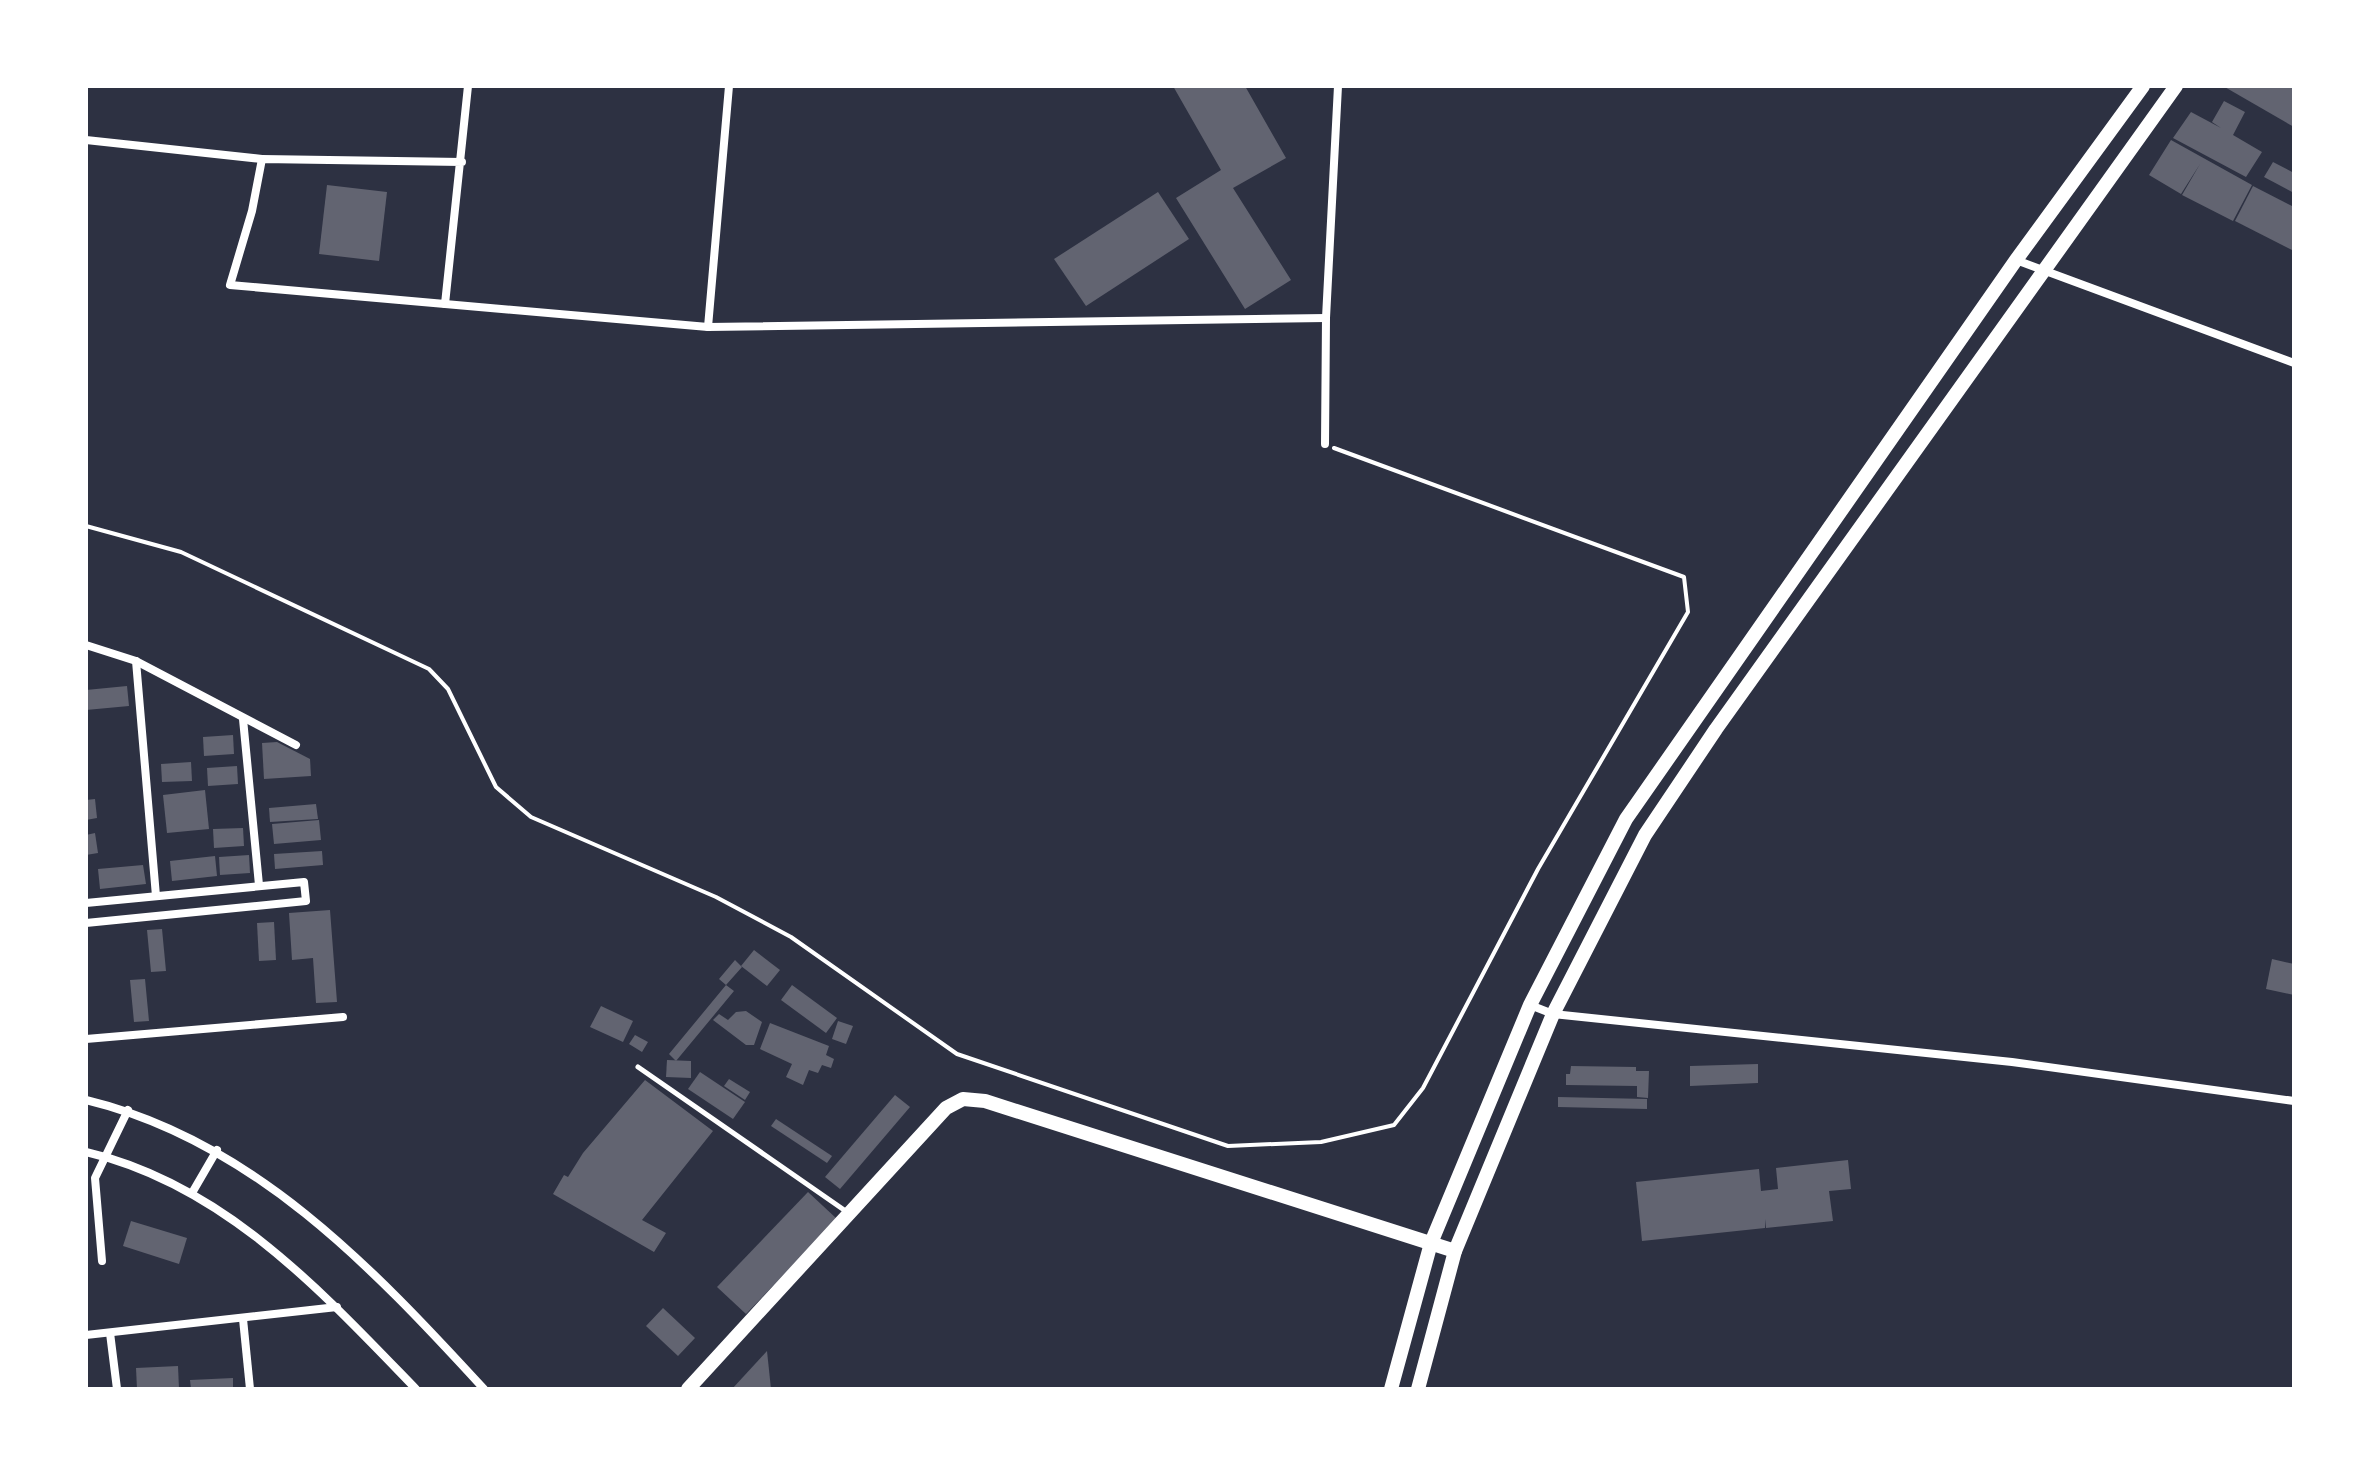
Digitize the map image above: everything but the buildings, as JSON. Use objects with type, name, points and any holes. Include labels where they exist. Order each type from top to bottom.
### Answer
[{"type":"street","points":[[445,304],[468,86]]},
{"type":"street","points":[[708,327],[729,86]]},
{"type":"street","points":[[1325,444],[1326,318],[1338,86]]},
{"type":"street","points":[[1391,1389],[1431,1243],[1530,1005],[1626,819],[2016,260],[2143,86]]},
{"type":"street","points":[[1418,1389],[1455,1251],[1553,1014],[1653,823],[2041,270],[2176,86]]},
{"type":"street","points":[[86,140],[262,159],[462,162]]},
{"type":"street","points":[[262,159],[252,211],[230,285],[708,327],[1326,318]]},
{"type":"street","points":[[2016,260],[2294,363]]},
{"type":"street","points":[[86,645],[136,661],[296,745]]},
{"type":"street","points":[[136,661],[156,896]]},
{"type":"street","points":[[243,719],[259,885]]},
{"type":"street","points":[[86,903],[304,882],[306,901],[86,923]]},
{"type":"street","points":[[1530,1005],[1553,1014],[2012,1062],[2294,1101]]},
{"type":"street","points":[[86,1039],[343,1017]]},
{"type":"street","points":[[688,1389],[946,1108],[963,1099],[985,1101],[1455,1251]]},
{"type":"street","points":[[86,1100],[128,1110],[217,1150],[317,1221],[430,1330],[484,1389]]},
{"type":"street","points":[[102,1261],[95,1184],[128,1110]]},
{"type":"street","points":[[192,1193],[217,1150]]},
{"type":"street","points":[[86,1152],[106,1157],[192,1193],[265,1244],[337,1307],[416,1389]]},
{"type":"street","points":[[86,1335],[337,1307]]},
{"type":"street","points":[[243,1319],[250,1389]]},
{"type":"street","points":[[110,1333],[117,1389]]},
{"type":"lane","points":[[638,1067],[848,1212]]},
{"type":"path","points":[[86,526],[181,552],[429,669],[448,689],[496,787],[531,817],[716,897],[791,937],[957,1054],[1228,1146],[1321,1142],[1394,1125],[1423,1088],[1538,869],[1688,612],[1684,577],[1325,444]]}]
